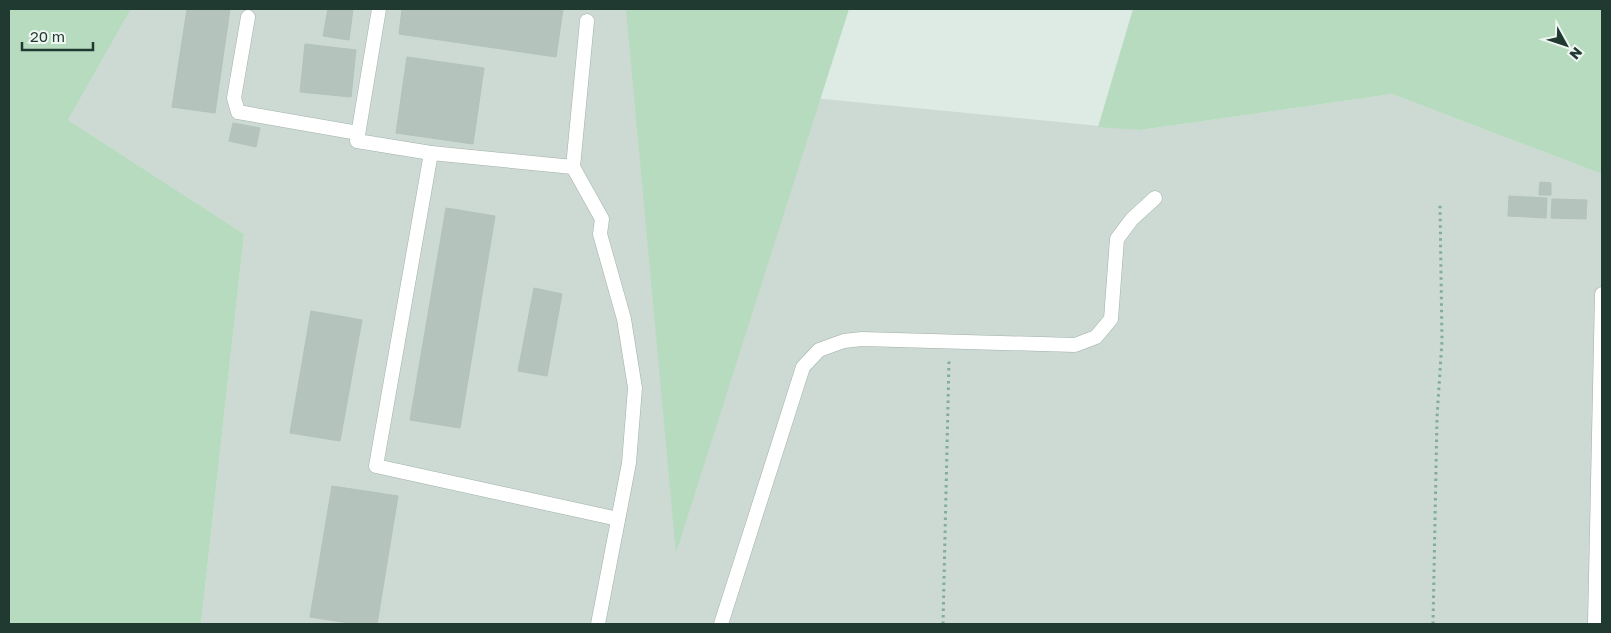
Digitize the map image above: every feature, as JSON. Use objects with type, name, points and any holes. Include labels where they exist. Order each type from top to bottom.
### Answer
[{"type":"lane","points":[[379,9],[357,141],[430,153],[573,167]]},
{"type":"lane","points":[[248,17],[234,98],[238,112],[358,133]]},
{"type":"lane","points":[[587,21],[573,167],[602,219],[600,234],[624,319],[635,388],[629,463],[598,624]]},
{"type":"lane","points":[[430,153],[376,466],[618,519]]},
{"type":"lane","points":[[721,624],[803,367],[820,350],[844,341],[862,339],[1075,345],[1096,337],[1111,319],[1117,239],[1132,219],[1155,198]]},
{"type":"lane","points":[[1595,624],[1602,294]]},
{"type":"path","points":[[1433,624],[1436,417],[1442,341],[1440,205]]},
{"type":"path","points":[[943,624],[950,342]]},
{"type":"shaded area","points":[[131,9],[655,9],[722,89],[1140,130],[1392,94],[1602,174],[1602,624],[201,624],[244,234],[68,120]]},
{"type":"green space","points":[[9,9],[131,9],[68,120],[244,234],[201,624],[9,624]]},
{"type":"green space","points":[[626,9],[849,9],[676,553]]},
{"type":"green space","points":[[1133,9],[1602,9],[1602,174],[1392,94],[1140,130],[1098,127]]},
{"type":"building","points":[[187,9],[230,9],[215,113],[172,107]]},
{"type":"building","points":[[328,9],[353,9],[349,40],[323,36]]},
{"type":"building","points":[[402,9],[563,9],[556,57],[399,34]]},
{"type":"building","points":[[305,44],[356,50],[351,97],[300,92]]},
{"type":"building","points":[[407,57],[484,68],[473,144],[396,133]]},
{"type":"building","points":[[233,123],[260,128],[256,147],[229,141]]},
{"type":"building","points":[[1540,182],[1551,183],[1551,195],[1539,195]]},
{"type":"building","points":[[1509,196],[1547,198],[1546,218],[1508,216]]},
{"type":"building","points":[[1552,199],[1587,200],[1586,219],[1551,218]]},
{"type":"building","points":[[446,208],[495,216],[460,428],[410,420]]},
{"type":"building","points":[[534,288],[562,294],[547,376],[518,371]]},
{"type":"building","points":[[311,311],[362,320],[340,441],[290,433]]},
{"type":"building","points":[[332,486],[398,496],[377,624],[356,624],[310,617]]}]
